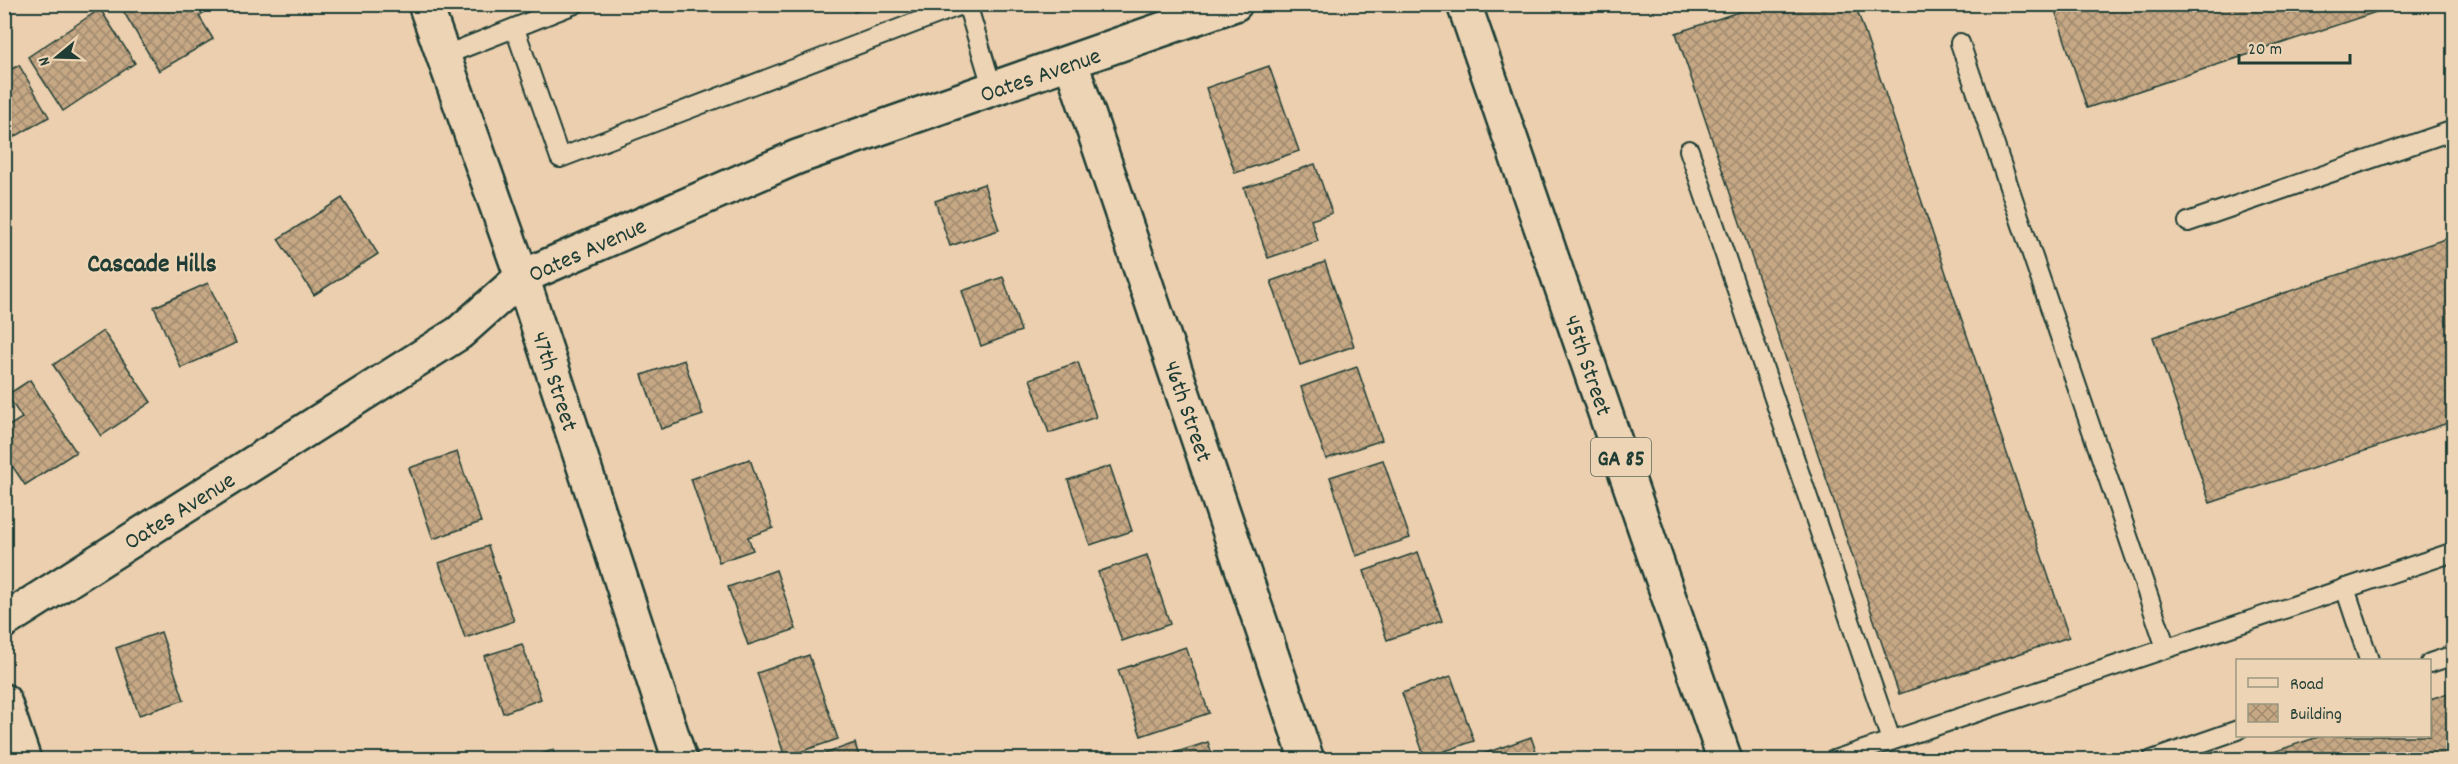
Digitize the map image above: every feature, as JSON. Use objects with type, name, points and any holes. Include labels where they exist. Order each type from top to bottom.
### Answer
[{"type":"street","name":"47th Street","points":[[424,4],[522,277],[680,759]]},
{"type":"street","name":"Oates Avenue","points":[[4,621],[459,333],[522,277],[797,157],[1235,4]]},
{"type":"street","name":"45th Street","points":[[1464,4],[1725,759]]},
{"type":"street","name":"46th Street","points":[[1071,63],[1307,759]]},
{"type":"street","points":[[4,701],[24,759]]},
{"type":"lane","points":[[443,56],[575,4]]},
{"type":"lane","points":[[515,29],[560,158],[966,4],[993,90]]},
{"type":"lane","points":[[1960,43],[2166,648]]},
{"type":"lane","points":[[2188,222],[2454,130]]},
{"type":"lane","points":[[1689,150],[1891,740]]},
{"type":"lane","points":[[1834,759],[2454,552]]},
{"type":"lane","points":[[2344,588],[2369,659]]},
{"type":"lane","points":[[2431,663],[2454,655]]},
{"type":"lane","points":[[2152,759],[2236,731]]},
{"type":"building","points":[[119,4],[216,4],[199,16],[213,39],[159,71]]},
{"type":"building","points":[[851,4],[877,4],[854,12]]},
{"type":"building","points":[[1762,4],[1855,4],[2069,637],[1899,694],[1676,33]]},
{"type":"building","points":[[2053,4],[2400,4],[2087,108]]},
{"type":"building","points":[[100,9],[135,63],[63,111],[28,57]]},
{"type":"building","points":[[19,65],[49,117],[4,143],[4,73]]},
{"type":"building","points":[[1269,66],[1299,151],[1235,173],[1206,88]]},
{"type":"building","points":[[1315,164],[1332,213],[1311,220],[1318,241],[1268,258],[1244,188]]},
{"type":"building","points":[[984,184],[999,230],[950,246],[935,201]]},
{"type":"building","points":[[342,198],[378,254],[314,295],[278,239]]},
{"type":"building","points":[[2454,236],[2454,421],[2210,503],[2153,337]]},
{"type":"building","points":[[1325,262],[1354,346],[1300,365],[1271,281]]},
{"type":"building","points":[[1003,277],[1021,331],[981,346],[962,291]]},
{"type":"building","points":[[208,283],[236,343],[181,368],[154,307]]},
{"type":"building","points":[[103,331],[151,402],[101,436],[53,365]]},
{"type":"building","points":[[684,360],[703,415],[661,429],[642,375]]},
{"type":"building","points":[[1078,362],[1096,417],[1049,433],[1030,379]]},
{"type":"building","points":[[1357,367],[1382,440],[1326,459],[1301,387]]},
{"type":"building","points":[[30,380],[76,452],[25,485],[13,467],[4,473],[4,429],[22,418],[7,395]]},
{"type":"building","points":[[457,452],[481,522],[433,539],[409,468]]},
{"type":"building","points":[[750,459],[773,528],[748,537],[753,550],[719,562],[691,479]]},
{"type":"building","points":[[1383,460],[1410,538],[1356,556],[1330,477]]},
{"type":"building","points":[[1110,466],[1132,531],[1090,545],[1068,480]]},
{"type":"building","points":[[488,546],[514,621],[465,638],[439,563]]},
{"type":"building","points":[[1418,552],[1442,621],[1387,640],[1364,571]]},
{"type":"building","points":[[1147,555],[1170,624],[1122,641],[1098,572]]},
{"type":"building","points":[[776,570],[796,629],[748,645],[728,587]]},
{"type":"building","points":[[161,632],[184,700],[139,715],[116,648]]},
{"type":"building","points":[[522,644],[541,699],[503,713],[484,656]]},
{"type":"building","points":[[1186,647],[1209,713],[1141,736],[1118,670]]},
{"type":"building","points":[[809,655],[838,739],[785,757],[757,673]]},
{"type":"building","points":[[1451,676],[1474,741],[1425,758],[1402,693]]},
{"type":"building","points":[[2454,691],[2454,760],[2249,760],[2318,737],[2431,737],[2431,699]]},
{"type":"building","points":[[1531,737],[1539,760],[1466,760]]},
{"type":"building","points":[[1208,742],[1214,760],[1160,760],[1159,758]]},
{"type":"building","points":[[855,743],[860,760],[808,760]]},
{"type":"building","points":[[553,750],[556,760],[524,760]]},
{"type":"building","points":[[194,751],[197,760],[170,760]]},
{"type":"district","name":"Cascade Hills","points":[[152,262]]}]
